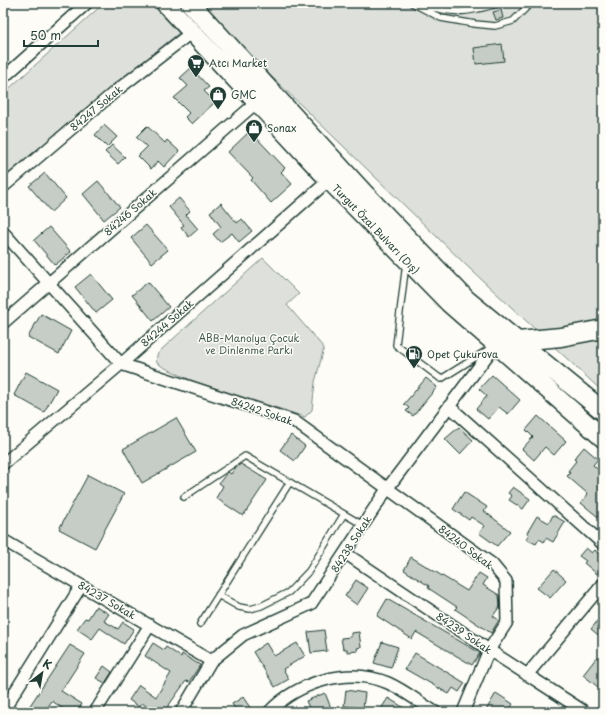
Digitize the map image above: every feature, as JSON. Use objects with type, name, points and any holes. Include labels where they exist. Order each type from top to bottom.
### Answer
[{"type":"main road","name":"Turgut Özal Bulvarı (Dış)","points":[[165,3],[329,180],[448,304],[603,438]]},
{"type":"main road","name":"Turgut Özal Bulvarı (Dış)","points":[[190,3],[365,194],[467,300],[603,411]]},
{"type":"main road","points":[[518,341],[561,337],[603,329]]},
{"type":"street","points":[[3,78],[87,3]]},
{"type":"street","name":"84247 Sokak","points":[[3,187],[117,90],[192,32]]},
{"type":"street","name":"84246 Sokak","points":[[3,323],[257,102]]},
{"type":"street","name":"84244 Sokak","points":[[3,464],[121,364],[329,180]]},
{"type":"street","points":[[3,232],[121,364]]},
{"type":"street","name":"84238 Sokak","points":[[181,712],[211,661],[243,635],[311,604],[387,489],[496,344]]},
{"type":"street","name":"84242 Sokak","points":[[121,364],[294,421],[387,489]]},
{"type":"street","points":[[449,406],[603,544]]},
{"type":"street","name":"84240 Sokak","points":[[387,489],[492,564],[506,581],[507,622],[490,650],[463,712]]},
{"type":"street","name":"84237 Sokak","points":[[3,540],[211,661]]},
{"type":"street","name":"84239 Sokak","points":[[345,553],[585,712]]},
{"type":"street","points":[[527,675],[603,584]]},
{"type":"street","points":[[3,712],[81,586]]},
{"type":"street","points":[[95,712],[150,625]]},
{"type":"street","points":[[269,712],[279,702],[321,680],[359,676],[388,683],[435,712]]},
{"type":"lane","points":[[413,3],[440,10],[464,13],[500,3]]},
{"type":"lane","points":[[413,3],[441,18],[495,26],[512,21],[531,3]]},
{"type":"lane","points":[[406,261],[396,345],[441,379],[496,344]]},
{"type":"lane","points":[[184,496],[245,456],[363,525]]},
{"type":"lane","points":[[200,624],[290,482]]},
{"type":"lane","points":[[218,595],[239,607],[250,609],[261,606],[289,592],[309,570],[344,514]]},
{"type":"green space","points":[[104,3],[152,3],[180,32],[3,178],[3,94]]},
{"type":"green space","points":[[200,3],[603,3],[603,392],[469,268],[208,15]]},
{"type":"green space","name":"ABB-Manolya Çocuk ve Dinlenme Parkı","points":[[263,258],[299,294],[287,305],[324,348],[315,382],[312,410],[305,417],[193,381],[163,367],[156,362],[157,355],[162,349]]},
{"type":"building","points":[[501,10],[503,18],[496,20],[493,12]]},
{"type":"building","points":[[502,44],[504,61],[476,64],[474,48]]},
{"type":"building","points":[[191,68],[209,87],[204,91],[215,102],[192,124],[185,117],[189,113],[174,98],[188,86],[180,78]]},
{"type":"building","points":[[104,125],[117,137],[107,147],[95,135]]},
{"type":"building","points":[[147,126],[165,143],[167,140],[179,151],[164,167],[158,161],[151,169],[138,156],[147,147],[136,137]]},
{"type":"building","points":[[250,131],[285,168],[281,172],[292,184],[271,203],[251,180],[253,178],[228,152]]},
{"type":"building","points":[[112,145],[125,157],[118,164],[105,152]]},
{"type":"building","points":[[45,173],[66,198],[51,212],[29,186]]},
{"type":"building","points":[[98,181],[120,207],[104,220],[83,194]]},
{"type":"building","points":[[179,198],[190,211],[186,215],[198,229],[189,237],[181,227],[184,225],[169,207]]},
{"type":"building","points":[[221,203],[237,223],[242,219],[252,231],[239,242],[232,233],[220,242],[213,234],[221,227],[210,212]]},
{"type":"building","points":[[146,225],[168,250],[152,263],[131,238]]},
{"type":"building","points":[[49,227],[71,252],[55,265],[34,240]]},
{"type":"building","points":[[91,274],[112,300],[96,313],[75,287]]},
{"type":"building","points":[[148,282],[169,307],[153,321],[132,295]]},
{"type":"building","points":[[41,314],[71,331],[59,354],[28,337]]},
{"type":"building","points":[[26,372],[57,389],[44,412],[14,395]]},
{"type":"building","points":[[492,375],[520,400],[508,414],[499,407],[488,419],[476,409],[487,396],[479,389]]},
{"type":"building","points":[[426,378],[437,387],[413,416],[406,411],[409,408],[404,404]]},
{"type":"building","points":[[538,416],[566,441],[554,455],[545,447],[534,460],[522,449],[533,437],[526,430]]},
{"type":"building","points":[[176,418],[196,452],[142,483],[123,449]]},
{"type":"building","points":[[459,427],[473,440],[460,454],[445,439]]},
{"type":"building","points":[[291,435],[305,446],[295,461],[280,450]]},
{"type":"building","points":[[584,447],[598,459],[593,465],[603,474],[603,521],[581,503],[588,494],[567,476],[570,473],[568,471],[576,461],[574,459]]},
{"type":"building","points":[[241,464],[267,480],[243,516],[216,498],[223,486],[219,483],[228,472],[231,474],[235,468]]},
{"type":"building","points":[[88,475],[124,494],[95,548],[59,529]]},
{"type":"building","points":[[513,487],[530,499],[523,509],[509,500],[512,496],[508,493]]},
{"type":"building","points":[[464,492],[487,507],[484,511],[510,531],[497,546],[479,533],[485,526],[471,517],[469,520],[453,509]]},
{"type":"building","points":[[553,515],[565,522],[553,542],[546,538],[544,542],[539,539],[536,544],[526,539],[529,534],[527,533],[537,516],[549,523]]},
{"type":"building","points":[[586,548],[592,553],[595,550],[603,559],[603,567],[597,574],[584,563],[586,561],[579,556]]},
{"type":"building","points":[[411,557],[467,591],[479,573],[487,578],[483,585],[499,595],[500,606],[493,616],[499,620],[491,633],[455,609],[457,607],[428,588],[429,586],[404,570]]},
{"type":"building","points":[[554,569],[566,580],[550,598],[537,588]]},
{"type":"building","points":[[356,580],[368,588],[357,605],[345,596]]},
{"type":"building","points":[[387,599],[480,653],[472,665],[416,632],[412,639],[377,616]]},
{"type":"building","points":[[96,606],[109,614],[104,621],[118,629],[123,622],[134,629],[124,644],[100,628],[92,639],[77,629],[85,618],[88,619]]},
{"type":"building","points":[[603,614],[603,639],[591,629]]},
{"type":"building","points":[[324,630],[327,651],[311,653],[308,632]]},
{"type":"building","points":[[359,632],[361,647],[357,648],[358,651],[347,652],[347,649],[343,649],[341,638],[351,637],[351,633]]},
{"type":"building","points":[[382,642],[398,647],[391,668],[374,663]]},
{"type":"building","points":[[153,643],[164,650],[166,647],[181,657],[182,654],[200,665],[189,682],[186,681],[164,712],[155,712],[142,703],[139,707],[129,700],[139,685],[156,697],[171,673],[145,656]]},
{"type":"building","points":[[266,643],[274,656],[297,643],[305,656],[283,669],[289,679],[275,687],[253,652]]},
{"type":"building","points":[[70,645],[85,654],[61,691],[82,704],[77,712],[68,712],[52,701],[44,712],[28,712],[31,708],[29,707]]},
{"type":"building","points":[[415,653],[465,683],[459,692],[453,688],[449,694],[405,669]]},
{"type":"building","points":[[597,657],[603,662],[603,691],[583,675]]},
{"type":"building","points":[[104,666],[112,672],[105,683],[96,678]]},
{"type":"building","points":[[346,690],[365,693],[363,708],[344,706]]},
{"type":"building","points":[[325,693],[331,708],[321,712],[311,712],[306,701]]},
{"type":"building","points":[[496,693],[513,704],[508,712],[485,712]]},
{"type":"building","points":[[243,697],[253,712],[237,712],[232,704]]},
{"type":"building","points":[[388,698],[411,712],[379,712]]},
{"type":"place","name":"Atcı Market","points":[[196,78]]},
{"type":"place","name":"GMC","points":[[218,110]]},
{"type":"place","name":"Sonax","points":[[254,143]]},
{"type":"place","name":"Opet Çukurova","points":[[414,369]]}]
